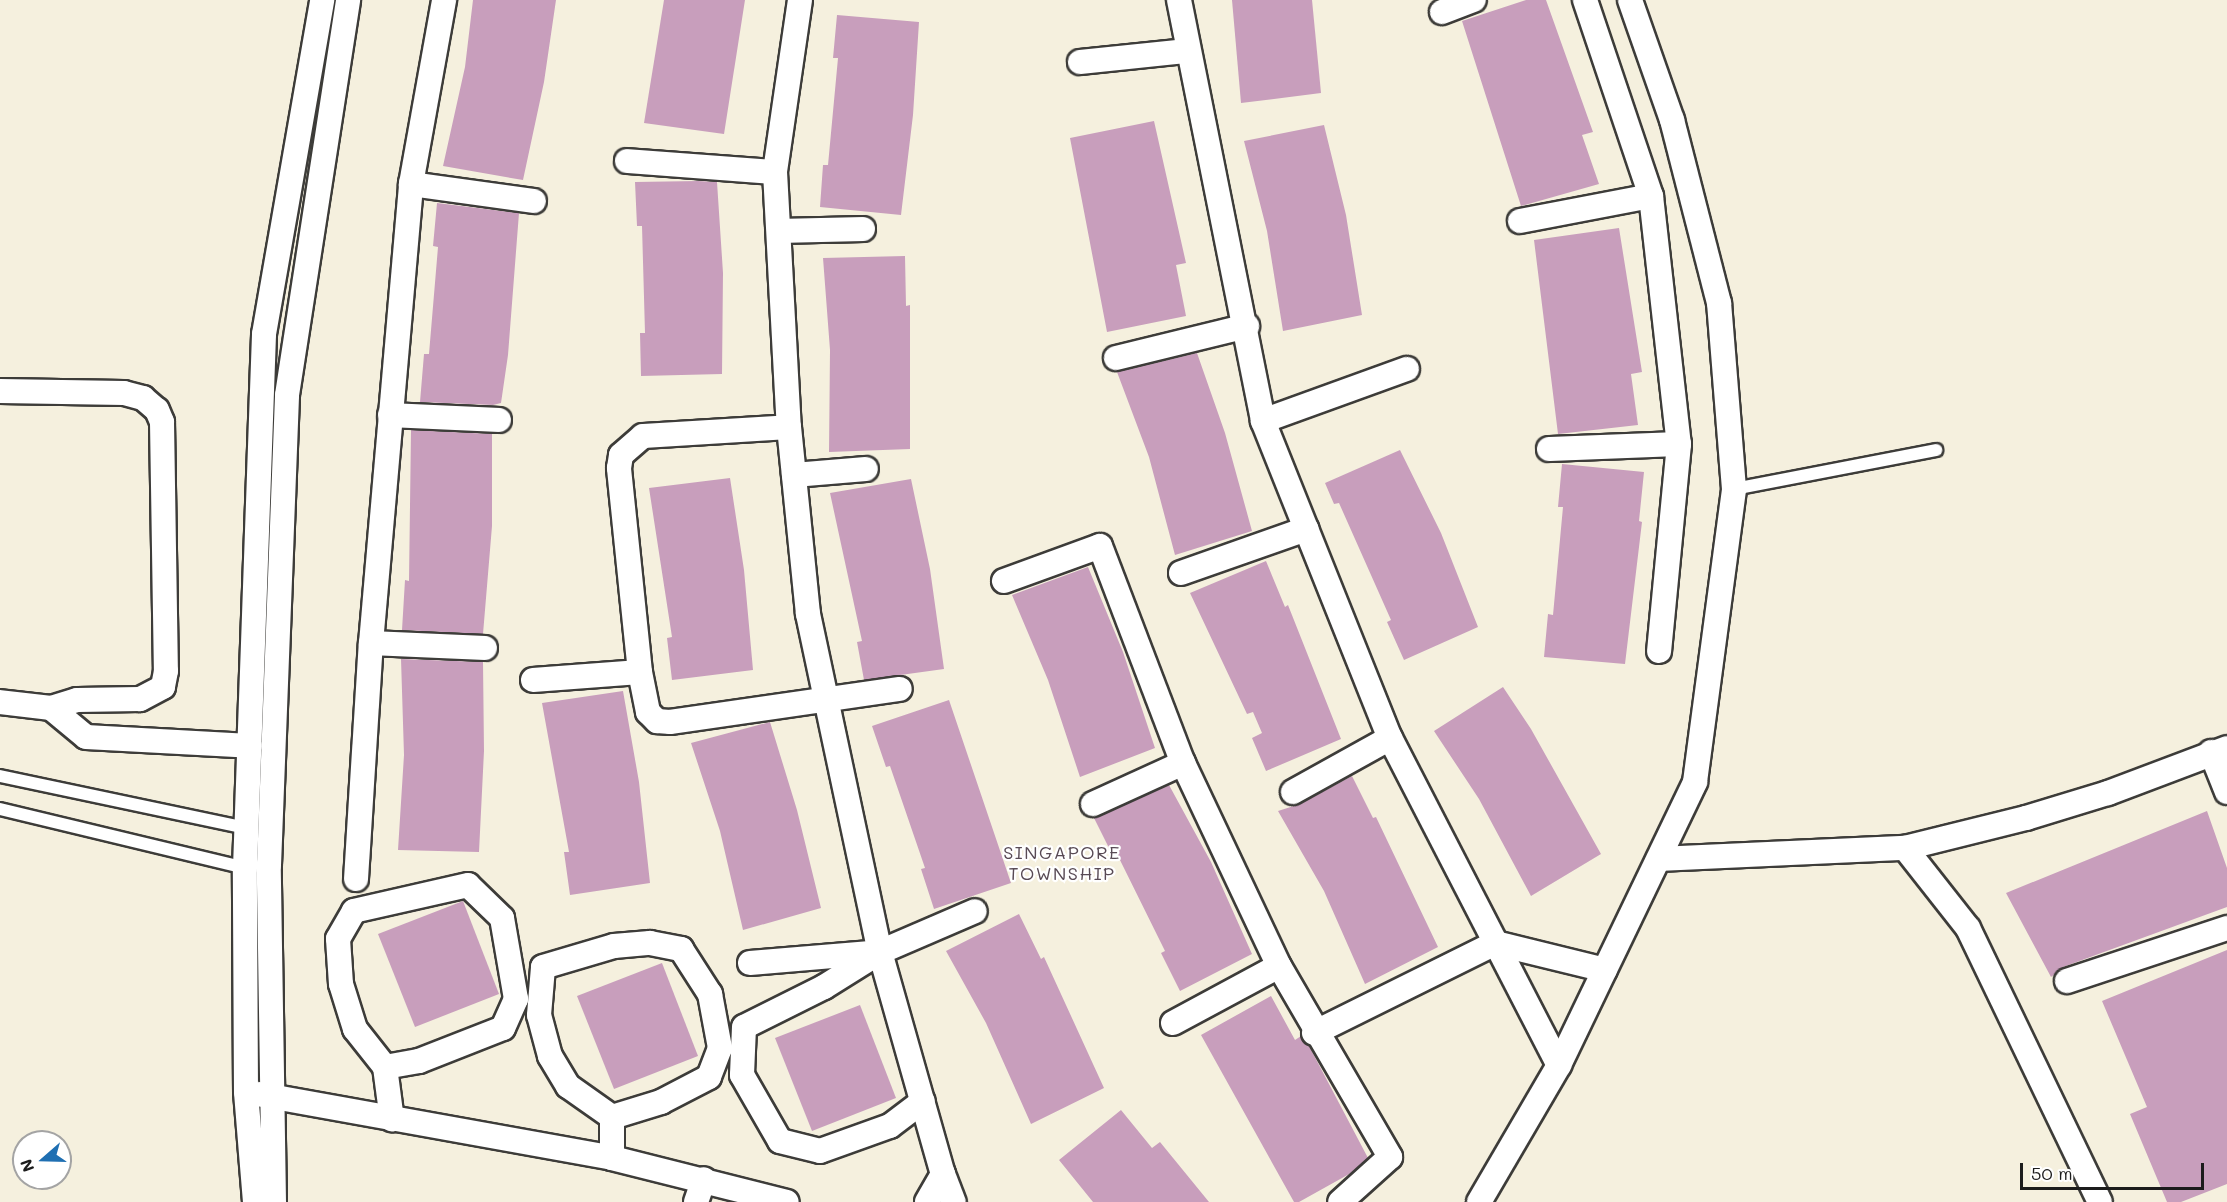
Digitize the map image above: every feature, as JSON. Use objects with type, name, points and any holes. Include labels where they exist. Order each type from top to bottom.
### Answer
[{"type":"street","points":[[255,1202],[246,1092],[245,868],[264,334],[322,0]]},
{"type":"street","points":[[274,1202],[269,865],[286,395],[348,0]]},
{"type":"street","points":[[356,879],[371,643],[411,184],[444,0]]},
{"type":"street","points":[[800,0],[775,172],[789,427],[808,614],[880,952],[943,1174],[954,1202]]},
{"type":"street","points":[[1179,0],[1187,51],[1247,326],[1263,421],[1390,738],[1559,1065]]},
{"type":"street","points":[[1442,12],[1474,0]]},
{"type":"street","points":[[1585,0],[1651,196],[1679,444],[1659,651]]},
{"type":"street","points":[[1479,1202],[1559,1065],[1695,782],[1734,489],[1719,303],[1672,120],[1630,0]]},
{"type":"street","points":[[1080,62],[1187,51]]},
{"type":"street","points":[[627,161],[775,172]]},
{"type":"street","points":[[411,184],[534,201]]},
{"type":"street","points":[[1520,221],[1651,196]]},
{"type":"street","points":[[778,231],[863,229]]},
{"type":"street","points":[[1116,358],[1247,326]]},
{"type":"street","points":[[1263,421],[1407,369]]},
{"type":"street","points":[[0,391],[124,393],[142,398],[157,410],[162,422],[163,687],[140,699],[78,699],[51,708],[0,702]]},
{"type":"street","points":[[390,415],[500,420]]},
{"type":"street","points":[[789,427],[643,436],[621,455],[619,468],[644,700],[657,721],[900,689]]},
{"type":"street","points":[[1549,448],[1679,444]]},
{"type":"street","points":[[794,475],[866,469]]},
{"type":"street","points":[[1181,573],[1306,529]]},
{"type":"street","points":[[1004,581],[1100,546],[1183,763],[1279,966],[1314,1033],[1390,1157],[1340,1202]]},
{"type":"street","points":[[371,643],[485,648]]},
{"type":"street","points":[[532,680],[640,672]]},
{"type":"street","points":[[51,708],[86,737],[250,746]]},
{"type":"street","points":[[1293,792],[1390,738]]},
{"type":"street","points":[[1659,859],[1905,848],[2108,793],[2219,750],[2227,792]]},
{"type":"street","points":[[1093,804],[1183,763]]},
{"type":"street","points":[[1905,848],[1968,928],[2100,1202]]},
{"type":"street","points":[[385,1067],[419,1061],[475,1040],[503,1028],[508,1018],[516,999],[502,918],[468,885],[354,911],[338,939],[341,984],[355,1029],[385,1067],[392,1120]]},
{"type":"street","points":[[923,1101],[890,1126],[820,1150],[780,1141],[742,1075],[744,1028],[824,987],[880,952],[975,911]]},
{"type":"street","points":[[2067,981],[2227,928]]},
{"type":"street","points":[[650,943],[681,949],[710,994],[720,1048],[709,1077],[661,1102],[612,1117],[568,1086],[550,1056],[539,1015],[543,967],[614,946],[650,943]]},
{"type":"street","points":[[1314,1033],[1495,943],[1605,970]]},
{"type":"street","points":[[750,963],[880,952]]},
{"type":"street","points":[[1173,1023],[1279,966]]},
{"type":"street","points":[[246,1092],[612,1158],[704,1179],[787,1202]]},
{"type":"street","points":[[612,1117],[612,1158]]},
{"type":"street","points":[[927,1202],[943,1174]]},
{"type":"street","points":[[696,1202],[704,1179]]},
{"type":"lane","points":[[1734,489],[1936,450]]},
{"type":"lane","points":[[0,776],[246,828]]},
{"type":"lane","points":[[0,809],[245,868]]},
{"type":"building","points":[[473,0],[556,0],[544,82],[523,180],[443,166],[465,67]]},
{"type":"building","points":[[664,0],[745,0],[724,134],[644,123]]},
{"type":"building","points":[[1232,0],[1312,0],[1321,93],[1241,103]]},
{"type":"building","points":[[1526,0],[1546,0],[1593,132],[1582,135],[1599,184],[1521,206],[1462,21]]},
{"type":"building","points":[[837,15],[919,22],[913,115],[901,215],[820,207],[823,165],[828,165],[838,58],[833,58]]},
{"type":"building","points":[[1154,121],[1186,263],[1176,265],[1186,316],[1107,332],[1070,138]]},
{"type":"building","points":[[1324,125],[1346,215],[1362,315],[1283,331],[1267,231],[1244,141]]},
{"type":"building","points":[[635,182],[717,182],[723,273],[722,374],[641,376],[640,333],[645,333],[642,226],[637,226]]},
{"type":"building","points":[[437,203],[519,213],[508,355],[501,403],[493,405],[420,402],[424,354],[429,354],[438,247],[433,246]]},
{"type":"building","points":[[1619,228],[1642,372],[1631,374],[1638,425],[1558,434],[1534,240]]},
{"type":"building","points":[[905,256],[906,306],[910,305],[910,449],[829,452],[830,350],[823,258]]},
{"type":"building","points":[[1197,353],[1225,433],[1252,531],[1175,555],[1149,457],[1117,372]]},
{"type":"building","points":[[411,430],[492,434],[492,526],[483,634],[402,630],[405,580],[409,581]]},
{"type":"building","points":[[1400,450],[1441,533],[1478,627],[1404,660],[1387,622],[1391,620],[1339,503],[1334,504],[1325,483]]},
{"type":"building","points":[[1562,464],[1644,472],[1639,521],[1642,522],[1625,664],[1544,657],[1548,614],[1553,615],[1563,507],[1558,507]]},
{"type":"building","points":[[730,478],[744,570],[753,670],[672,680],[667,638],[672,637],[649,488]]},
{"type":"building","points":[[911,479],[930,569],[944,669],[864,680],[857,642],[862,641],[830,493]]},
{"type":"building","points":[[1266,561],[1285,607],[1288,605],[1341,739],[1266,771],[1252,738],[1262,733],[1253,712],[1247,714],[1190,593]]},
{"type":"building","points":[[1088,567],[1123,652],[1155,748],[1080,777],[1048,680],[1012,595]]},
{"type":"building","points":[[401,659],[483,662],[484,751],[479,852],[398,850],[404,755]]},
{"type":"building","points":[[1503,687],[1531,729],[1601,854],[1531,896],[1479,799],[1434,731]]},
{"type":"building","points":[[623,691],[639,782],[650,883],[570,895],[564,852],[569,852],[542,703]]},
{"type":"building","points":[[949,700],[1011,883],[934,909],[921,869],[925,868],[890,766],[886,767],[872,726]]},
{"type":"building","points":[[770,722],[797,810],[821,908],[743,930],[720,831],[691,743]]},
{"type":"building","points":[[1352,776],[1373,818],[1376,817],[1438,947],[1365,984],[1324,891],[1278,811],[1300,804]]},
{"type":"building","points":[[1169,785],[1211,862],[1252,954],[1180,991],[1161,953],[1165,951],[1117,854],[1113,856],[1094,818]]},
{"type":"building","points":[[2207,811],[2227,868],[2227,907],[2063,967],[2051,977],[2006,893]]},
{"type":"building","points":[[463,901],[499,994],[415,1027],[378,934]]},
{"type":"building","points":[[1019,914],[1041,959],[1044,957],[1104,1088],[1031,1124],[986,1023],[946,951]]},
{"type":"building","points":[[2227,950],[2227,1184],[2181,1202],[2167,1202],[2130,1114],[2147,1107],[2102,1001]]},
{"type":"building","points":[[662,963],[698,1056],[614,1089],[577,996]]},
{"type":"building","points":[[1271,996],[1295,1040],[1301,1036],[1309,1046],[1368,1158],[1351,1173],[1299,1202],[1294,1202],[1201,1035]]},
{"type":"building","points":[[860,1005],[896,1098],[812,1131],[775,1038]]},
{"type":"building","points":[[1121,1110],[1152,1148],[1160,1142],[1209,1202],[1093,1202],[1059,1160]]},
{"type":"district","name":"SINGAPORE TOWNSHIP","points":[[1062,863]]}]
